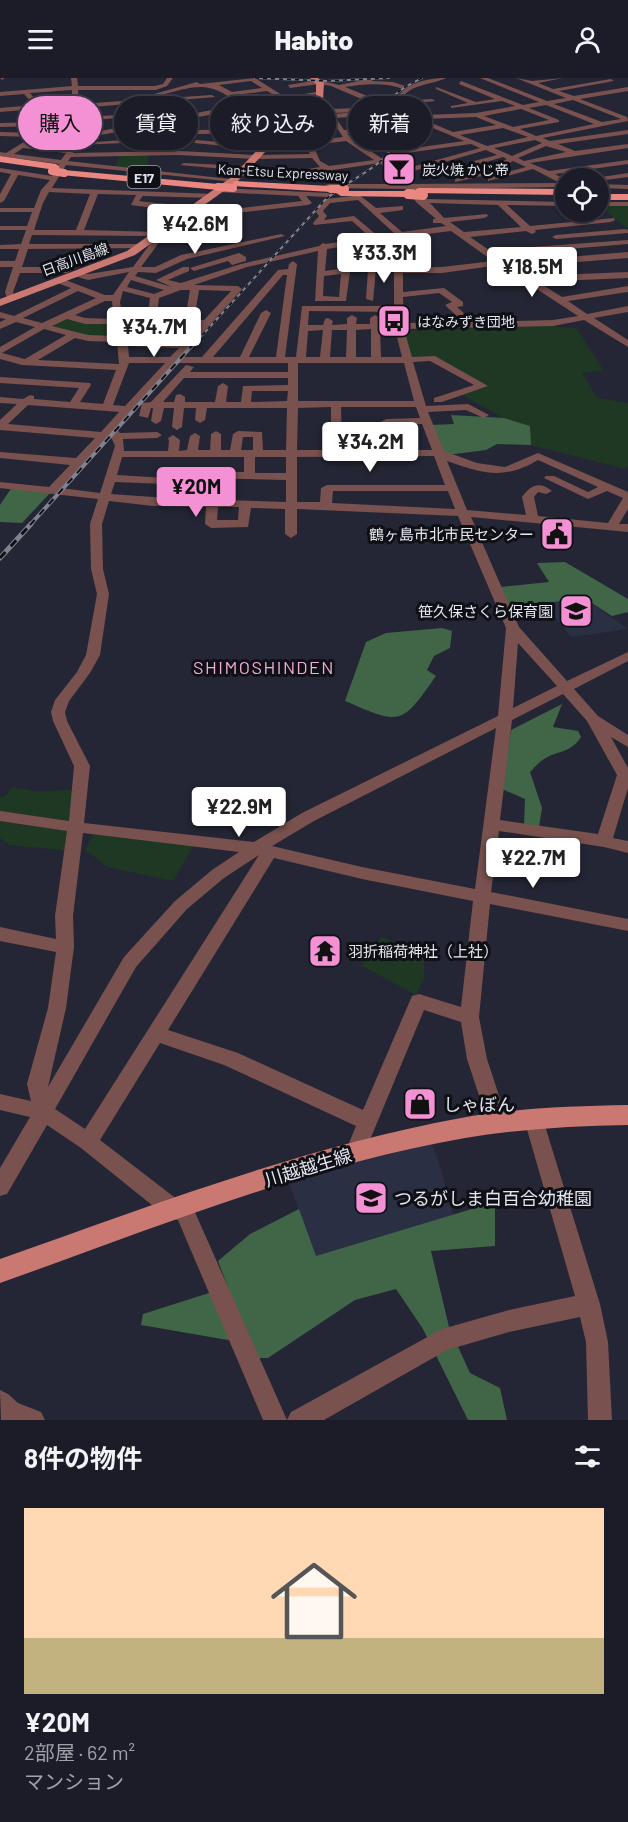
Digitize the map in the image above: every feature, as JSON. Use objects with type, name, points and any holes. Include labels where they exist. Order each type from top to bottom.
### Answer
[{"type":"highway","name":"Kan-Etsu Expressway","points":[[2,158],[65,161],[219,189],[420,196],[555,194]]},
{"type":"highway","points":[[609,195],[628,195]]},
{"type":"main road","name":"日高川島線","points":[[0,303],[67,276],[153,250],[157,235],[234,180],[263,150]]},
{"type":"main road","name":"川越越生線","points":[[0,1271],[291,1170],[440,1132],[534,1119],[628,1115]]},
{"type":"street","points":[[74,78],[75,96]]},
{"type":"street","points":[[211,84],[248,78],[280,96]]},
{"type":"street","points":[[399,96],[403,89],[443,78]]},
{"type":"street","points":[[416,93],[483,78],[627,133]]},
{"type":"street","points":[[519,78],[628,119]]},
{"type":"street","points":[[531,82],[560,78]]},
{"type":"street","points":[[604,78],[628,88]]},
{"type":"street","points":[[100,96],[103,80],[169,80]]},
{"type":"street","points":[[220,87],[246,84],[237,80]]},
{"type":"street","points":[[303,95],[290,86],[339,87],[367,80],[370,84],[393,82],[439,105]]},
{"type":"street","points":[[551,90],[611,81]]},
{"type":"street","points":[[173,96],[198,82],[220,87],[230,94],[269,89]]},
{"type":"street","points":[[198,82],[210,95]]},
{"type":"street","points":[[0,87],[37,84],[41,91]]},
{"type":"street","points":[[416,84],[476,104]]},
{"type":"street","points":[[455,84],[491,94],[557,121]]},
{"type":"street","points":[[491,94],[540,86]]},
{"type":"street","points":[[296,96],[319,87]]},
{"type":"street","points":[[319,87],[329,114],[348,139]]},
{"type":"street","points":[[339,87],[362,96]]},
{"type":"street","points":[[432,116],[476,115],[628,88]]},
{"type":"street","points":[[0,94],[41,91],[65,96]]},
{"type":"street","points":[[82,96],[99,91],[159,96]]},
{"type":"street","points":[[26,92],[31,96]]},
{"type":"street","points":[[249,92],[255,96]]},
{"type":"street","points":[[190,96],[210,95]]},
{"type":"street","points":[[432,105],[458,107],[504,99]]},
{"type":"street","points":[[0,102],[18,100]]},
{"type":"street","points":[[592,105],[610,102]]},
{"type":"street","points":[[198,106],[201,106],[203,114],[210,121]]},
{"type":"street","points":[[458,107],[494,122],[504,123],[511,132],[578,153],[605,165]]},
{"type":"street","points":[[609,112],[628,108]]},
{"type":"street","points":[[18,109],[3,110],[1,124],[18,122]]},
{"type":"street","points":[[102,112],[103,118],[113,118],[112,125],[102,125]]},
{"type":"street","points":[[198,114],[210,113]]},
{"type":"street","points":[[529,116],[541,114]]},
{"type":"street","points":[[447,116],[475,135],[486,147],[555,177]]},
{"type":"street","points":[[511,132],[582,117]]},
{"type":"street","points":[[395,174],[486,147],[628,119]]},
{"type":"street","points":[[384,163],[398,152],[411,152],[475,135],[504,123]]},
{"type":"street","points":[[549,123],[571,130]]},
{"type":"street","points":[[198,124],[202,124]]},
{"type":"street","points":[[432,126],[454,135],[495,137]]},
{"type":"street","points":[[432,139],[468,132],[475,135]]},
{"type":"street","points":[[431,186],[476,175],[545,144],[627,133]]},
{"type":"street","points":[[1,135],[18,135]]},
{"type":"street","points":[[336,138],[348,137]]},
{"type":"street","points":[[524,163],[628,146]]},
{"type":"street","points":[[0,180],[114,147]]},
{"type":"street","points":[[2,158],[18,149]]},
{"type":"street","points":[[34,150],[65,161],[112,168],[171,159],[172,153],[258,157],[314,156]]},
{"type":"street","points":[[54,150],[65,161]]},
{"type":"street","points":[[65,161],[68,150]]},
{"type":"street","points":[[11,298],[9,292],[45,190],[65,161],[77,150]]},
{"type":"street","points":[[149,163],[151,150]]},
{"type":"street","points":[[311,150],[317,162],[342,182],[332,192]]},
{"type":"street","points":[[362,150],[384,163],[451,228],[628,344]]},
{"type":"street","points":[[411,152],[434,171]]},
{"type":"street","points":[[494,185],[476,175],[472,166],[503,155]]},
{"type":"street","points":[[92,166],[96,160],[118,157]]},
{"type":"street","points":[[112,168],[118,157]]},
{"type":"street","points":[[2,158],[65,161],[118,157],[149,163],[169,174],[188,176],[190,172],[332,192],[431,186],[555,185]]},
{"type":"street","points":[[553,157],[582,168],[628,162]]},
{"type":"street","points":[[538,159],[563,168]]},
{"type":"street","points":[[184,165],[327,168],[384,163],[425,164]]},
{"type":"street","points":[[485,181],[533,167]]},
{"type":"street","points":[[256,219],[245,210],[308,203],[301,189],[309,168]]},
{"type":"street","points":[[0,170],[14,176]]},
{"type":"street","points":[[548,173],[555,172]]},
{"type":"street","points":[[609,178],[628,175]]},
{"type":"street","points":[[0,201],[3,191],[14,176]]},
{"type":"street","points":[[441,176],[448,182]]},
{"type":"street","points":[[536,179],[548,185]]},
{"type":"street","points":[[611,186],[628,187]]},
{"type":"street","points":[[45,190],[142,192],[301,189]]},
{"type":"street","points":[[79,232],[95,191]]},
{"type":"street","points":[[142,192],[134,203],[210,215],[242,232],[208,239]]},
{"type":"street","points":[[332,192],[364,202],[420,196],[466,202],[536,203],[555,206]]},
{"type":"street","points":[[364,202],[390,199]]},
{"type":"street","points":[[400,208],[364,202],[328,201],[319,211],[323,216],[317,223],[354,218],[376,238],[442,270],[623,255],[628,264]]},
{"type":"street","points":[[364,202],[397,249],[399,328],[422,411],[454,492],[513,628],[593,719],[626,779],[603,841]]},
{"type":"street","points":[[466,202],[509,241]]},
{"type":"street","points":[[499,202],[551,247]]},
{"type":"street","points":[[536,203],[563,224],[572,236]]},
{"type":"street","points":[[609,204],[628,204]]},
{"type":"street","points":[[136,212],[147,205]]},
{"type":"street","points":[[0,210],[37,210]]},
{"type":"street","points":[[344,265],[397,249],[484,216]]},
{"type":"street","points":[[181,218],[216,225]]},
{"type":"street","points":[[487,253],[528,228],[611,220],[627,232]]},
{"type":"street","points":[[172,224],[199,230],[226,222]]},
{"type":"street","points":[[0,247],[104,246],[173,254],[282,236],[271,227]]},
{"type":"street","points":[[0,228],[193,238]]},
{"type":"street","points":[[451,228],[509,241],[551,247],[628,242]]},
{"type":"street","points":[[251,231],[262,239]]},
{"type":"street","points":[[104,246],[108,232]]},
{"type":"street","points":[[541,238],[627,232]]},
{"type":"street","points":[[376,238],[342,239],[324,253],[318,299],[370,299],[398,302],[427,300]]},
{"type":"street","points":[[245,243],[258,249],[270,246]]},
{"type":"street","points":[[166,266],[213,271],[296,252],[309,245],[344,265],[372,267],[397,249]]},
{"type":"street","points":[[586,245],[600,258]]},
{"type":"street","points":[[67,276],[74,246]]},
{"type":"street","points":[[324,253],[397,249]]},
{"type":"street","points":[[107,408],[123,364],[116,302],[132,273],[153,250]]},
{"type":"street","points":[[0,264],[18,265],[67,276],[132,273],[153,271],[197,250]]},
{"type":"street","points":[[280,360],[291,272],[296,252]]},
{"type":"street","points":[[324,253],[332,262]]},
{"type":"street","points":[[27,362],[38,341],[66,316],[120,293],[155,297],[177,288],[213,271],[243,259],[239,256],[190,268],[160,280],[177,288]]},
{"type":"street","points":[[18,265],[30,260]]},
{"type":"street","points":[[582,260],[612,291]]},
{"type":"street","points":[[532,262],[566,286],[545,290]]},
{"type":"street","points":[[343,299],[344,265]]},
{"type":"street","points":[[222,288],[241,266]]},
{"type":"street","points":[[370,299],[372,267]]},
{"type":"street","points":[[156,421],[157,405],[170,389],[245,313],[281,272],[291,272]]},
{"type":"street","points":[[53,490],[110,433],[128,409],[238,289],[177,288],[132,273]]},
{"type":"street","points":[[556,278],[628,275]]},
{"type":"street","points":[[67,276],[78,288],[104,298]]},
{"type":"street","points":[[189,323],[195,287]]},
{"type":"street","points":[[0,326],[12,318],[78,288]]},
{"type":"street","points":[[561,300],[628,289]]},
{"type":"street","points":[[291,534],[292,388],[304,328],[305,309],[375,309],[441,290],[460,304],[450,305],[473,326]]},
{"type":"street","points":[[151,323],[155,297]]},
{"type":"street","points":[[329,309],[327,328],[329,363]]},
{"type":"street","points":[[351,360],[353,309]]},
{"type":"street","points":[[375,309],[376,360]]},
{"type":"street","points":[[304,328],[399,328],[553,323],[628,309]]},
{"type":"street","points":[[245,313],[286,313]]},
{"type":"street","points":[[235,375],[239,360],[266,313]]},
{"type":"street","points":[[0,315],[12,318],[38,341]]},
{"type":"street","points":[[66,316],[86,321],[206,323]]},
{"type":"street","points":[[611,332],[628,329]]},
{"type":"street","points":[[38,341],[73,335]]},
{"type":"street","points":[[0,351],[73,335]]},
{"type":"street","points":[[73,335],[81,354]]},
{"type":"street","points":[[0,356],[27,362],[81,354],[122,341],[186,345]]},
{"type":"street","points":[[81,354],[123,364],[172,360],[297,360],[329,363],[351,360],[432,358],[483,386],[438,400]]},
{"type":"street","points":[[0,426],[81,354]]},
{"type":"street","points":[[183,375],[293,375]]},
{"type":"street","points":[[0,380],[86,385],[73,405]]},
{"type":"street","points":[[220,405],[223,386]]},
{"type":"street","points":[[246,405],[247,388],[292,388]]},
{"type":"street","points":[[170,389],[180,389],[173,454]]},
{"type":"street","points":[[2,404],[26,402],[128,409]]},
{"type":"street","points":[[2,404],[16,411]]},
{"type":"street","points":[[144,416],[146,405],[293,404],[336,404],[422,411],[468,406],[484,415]]},
{"type":"street","points":[[336,404],[338,453]]},
{"type":"street","points":[[200,420],[202,405]]},
{"type":"street","points":[[389,453],[386,427],[422,411]]},
{"type":"street","points":[[0,426],[157,435]]},
{"type":"street","points":[[44,1112],[37,1084],[57,1008],[65,947],[64,916],[82,766],[60,721],[58,712],[62,700],[83,673],[93,655],[103,594],[97,569],[96,524],[103,496],[119,454],[110,433]]},
{"type":"street","points":[[367,433],[369,453]]},
{"type":"street","points":[[215,454],[216,434]]},
{"type":"street","points":[[212,503],[211,524],[244,524],[258,434],[238,434],[236,454]]},
{"type":"street","points":[[186,503],[198,473],[195,436]]},
{"type":"street","points":[[119,454],[438,453],[457,463],[510,470],[538,456],[628,498],[611,527]]},
{"type":"street","points":[[153,467],[158,454]]},
{"type":"street","points":[[0,455],[79,462]]},
{"type":"street","points":[[568,470],[550,478],[588,496],[607,487]]},
{"type":"street","points":[[198,473],[251,479]]},
{"type":"street","points":[[251,479],[249,477],[291,476]]},
{"type":"street","points":[[109,478],[166,481]]},
{"type":"street","points":[[0,485],[153,502],[326,506],[357,497],[454,492]]},
{"type":"street","points":[[326,506],[327,488],[357,497],[464,513],[628,528]]},
{"type":"street","points":[[532,520],[528,497],[536,488],[546,491]]},
{"type":"street","points":[[498,1123],[477,1059],[470,1017],[505,718],[513,628]]},
{"type":"street","points":[[0,1186],[130,962],[181,905],[218,874],[263,849],[308,817],[628,657]]},
{"type":"street","points":[[593,719],[628,742]]},
{"type":"street","points":[[0,816],[263,849],[362,873],[628,925]]},
{"type":"street","points":[[493,825],[603,841],[628,847]]},
{"type":"street","points":[[88,1142],[156,1034],[263,849]]},
{"type":"street","points":[[0,934],[65,947]]},
{"type":"street","points":[[356,1153],[419,1001],[470,1017]]},
{"type":"street","points":[[156,1034],[231,1059],[368,1122]]},
{"type":"street","points":[[0,1102],[44,1112],[179,1209],[275,1420]]},
{"type":"street","points":[[534,1119],[590,1304],[597,1342],[600,1420]]},
{"type":"street","points":[[299,1420],[337,1401],[442,1340],[509,1321],[590,1304]]},
{"type":"street","points":[[0,1402],[11,1413],[33,1420]]},
{"type":"shaded area","name":"笹久保さくら保育園","points":[[584,598],[628,629],[571,637],[544,603]]},
{"type":"shaded area","name":"つるがしま白百合幼稚園","points":[[430,1141],[438,1159],[453,1215],[316,1256],[288,1180]]},
{"type":"green space","points":[[149,154],[147,170],[114,167],[121,155]]},
{"type":"green space","points":[[628,205],[628,229],[609,214],[609,206]]},
{"type":"green space","points":[[67,317],[117,323],[119,338],[89,337],[49,327]]},
{"type":"green space","points":[[555,325],[576,328],[604,371],[582,373],[597,398],[628,403],[628,466],[625,469],[531,445],[530,426],[504,418],[458,393],[482,386],[432,358],[412,360],[404,331]]},
{"type":"green space","points":[[451,415],[504,418],[530,426],[531,445],[497,444],[486,450],[447,455],[441,453],[431,425],[454,424]]},
{"type":"green space","points":[[12,487],[51,492],[22,523],[0,522],[0,505]]},
{"type":"green space","points":[[565,562],[628,599],[628,612],[612,616],[584,598],[509,608],[501,587],[549,582],[537,563]]},
{"type":"green space","points":[[442,628],[452,631],[450,648],[434,656],[427,670],[436,676],[407,712],[389,717],[345,701],[366,642],[386,633]]},
{"type":"green space","points":[[562,704],[553,727],[578,731],[581,737],[573,746],[538,763],[530,772],[542,808],[539,827],[524,824],[525,799],[502,789],[511,730]]},
{"type":"green space","points":[[12,787],[33,791],[79,790],[69,851],[9,845],[0,838],[0,796],[5,797]]},
{"type":"green space","points":[[95,831],[196,842],[173,881],[108,867],[85,850]]},
{"type":"green space","points":[[381,937],[424,952],[424,978],[416,995],[362,966]]},
{"type":"green space","points":[[495,1202],[495,1246],[431,1251],[449,1327],[470,1373],[500,1388],[507,1420],[468,1420],[423,1329],[396,1289],[355,1300],[268,1358],[258,1358],[251,1344],[141,1325],[143,1314],[228,1287],[218,1261],[250,1234],[299,1209],[316,1256]]},
{"type":"railway","points":[[255,78],[327,81],[389,78]]},
{"type":"railway","points":[[197,341],[324,201],[374,166],[391,150],[396,141],[390,116],[390,102],[398,92],[422,78]]},
{"type":"railway","points":[[30,525],[198,339]]},
{"type":"railway","points":[[0,558],[31,524]]},
{"type":"place","name":"炭火焼 かじ帝","points":[[399,169]]},
{"type":"place","name":"はなみずき団地","points":[[394,321]]},
{"type":"place","name":"鶴ヶ島市北市民センター","points":[[557,534]]},
{"type":"place","name":"笹久保さくら保育園","points":[[576,611]]},
{"type":"place","name":"羽折稲荷神社（上社）","points":[[325,951]]},
{"type":"place","name":"しゃぼん","points":[[420,1104]]},
{"type":"place","name":"つるがしま白百合幼稚園","points":[[371,1198]]},
{"type":"district","name":"SHIMOSHINDEN","points":[[264,667]]}]
